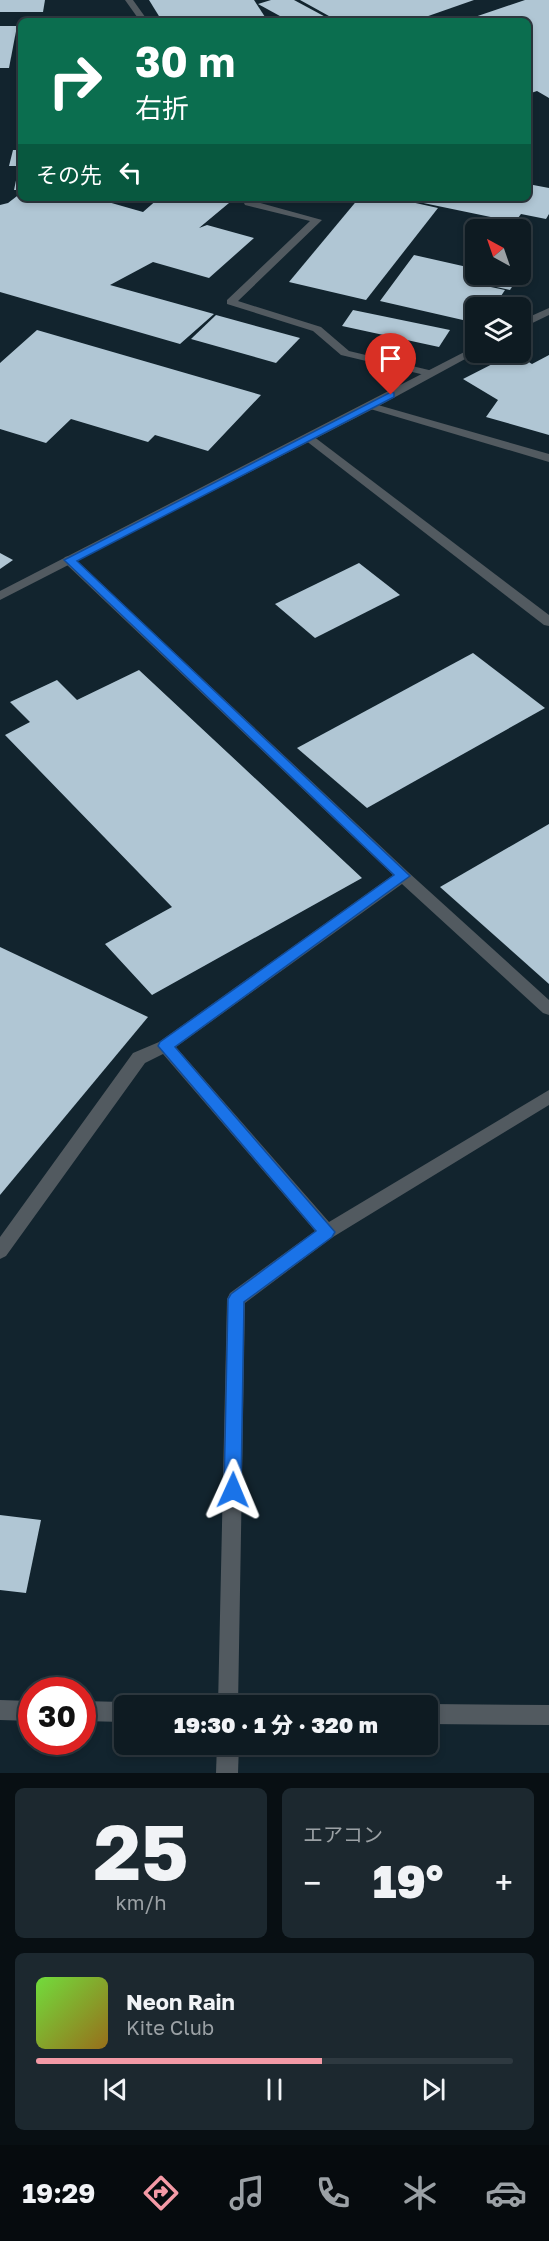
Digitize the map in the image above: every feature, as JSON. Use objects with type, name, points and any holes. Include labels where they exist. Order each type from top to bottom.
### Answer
[{"type":"street","points":[[129,0],[142,18]]},
{"type":"street","points":[[249,203],[317,220],[231,302],[317,329],[345,353],[429,373]]},
{"type":"street","points":[[531,320],[549,311]]},
{"type":"street","points":[[0,596],[371,406],[465,355]]},
{"type":"street","points":[[371,406],[549,458]]},
{"type":"street","points":[[309,437],[549,622]]},
{"type":"street","points":[[69,560],[403,876],[549,1009]]},
{"type":"street","points":[[0,1251],[139,1058],[165,1046],[403,876]]},
{"type":"street","points":[[165,1046],[327,1232]]},
{"type":"street","points":[[228,1695],[236,1299],[327,1232],[549,1097]]},
{"type":"street","points":[[0,1710],[18,1711]]},
{"type":"street","points":[[96,1711],[114,1712]]},
{"type":"street","points":[[438,1714],[549,1715]]},
{"type":"street","points":[[227,1773],[228,1755]]},
{"type":"building","points":[[0,0],[45,0],[43,12],[0,12]]},
{"type":"building","points":[[149,0],[254,0],[265,17],[257,18],[160,18]]},
{"type":"building","points":[[271,0],[294,0],[327,18],[284,18],[258,4]]},
{"type":"building","points":[[300,0],[474,0],[423,18],[333,18]]},
{"type":"building","points":[[525,0],[549,0],[549,98],[537,91],[531,93],[531,18],[472,18]]},
{"type":"building","points":[[0,26],[17,26],[9,68],[0,68]]},
{"type":"building","points":[[13,150],[18,150],[18,166],[9,166]]},
{"type":"building","points":[[18,171],[18,190],[14,190]]},
{"type":"building","points":[[531,185],[549,188],[549,214],[546,219],[521,214],[517,219],[501,219],[414,201],[531,201]]},
{"type":"building","points":[[18,195],[18,201],[104,201],[143,212],[156,201],[231,201],[199,228],[207,225],[254,238],[209,278],[153,262],[110,285],[214,314],[180,344],[0,292],[0,205],[8,203]]},
{"type":"building","points":[[356,201],[406,201],[438,208],[366,300],[289,282]]},
{"type":"building","points":[[414,255],[465,267],[465,285],[487,285],[505,290],[500,297],[465,297],[465,320],[380,301]]},
{"type":"building","points":[[493,285],[513,285],[510,290]]},
{"type":"building","points":[[353,310],[450,330],[439,347],[342,326]]},
{"type":"building","points":[[216,315],[300,338],[276,363],[191,339]]},
{"type":"building","points":[[37,330],[261,395],[208,451],[155,435],[148,442],[71,419],[46,443],[0,429],[0,363]]},
{"type":"building","points":[[549,355],[549,435],[486,417],[498,400],[463,379],[494,363],[532,364]]},
{"type":"building","points":[[0,553],[13,560],[0,569]]},
{"type":"building","points":[[359,563],[400,595],[315,638],[275,604]]},
{"type":"building","points":[[473,653],[545,708],[367,808],[297,748]]},
{"type":"building","points":[[139,670],[362,878],[152,995],[105,944],[172,907],[5,735],[30,722],[10,702],[57,680],[77,700]]},
{"type":"building","points":[[549,824],[549,984],[440,887]]},
{"type":"building","points":[[0,947],[148,1017],[0,1195]]},
{"type":"building","points":[[0,1515],[41,1520],[26,1593],[0,1590]]},
{"type":"route","points":[[233,1490],[236,1299],[327,1232],[165,1046],[403,876],[69,560],[391,395]]}]
